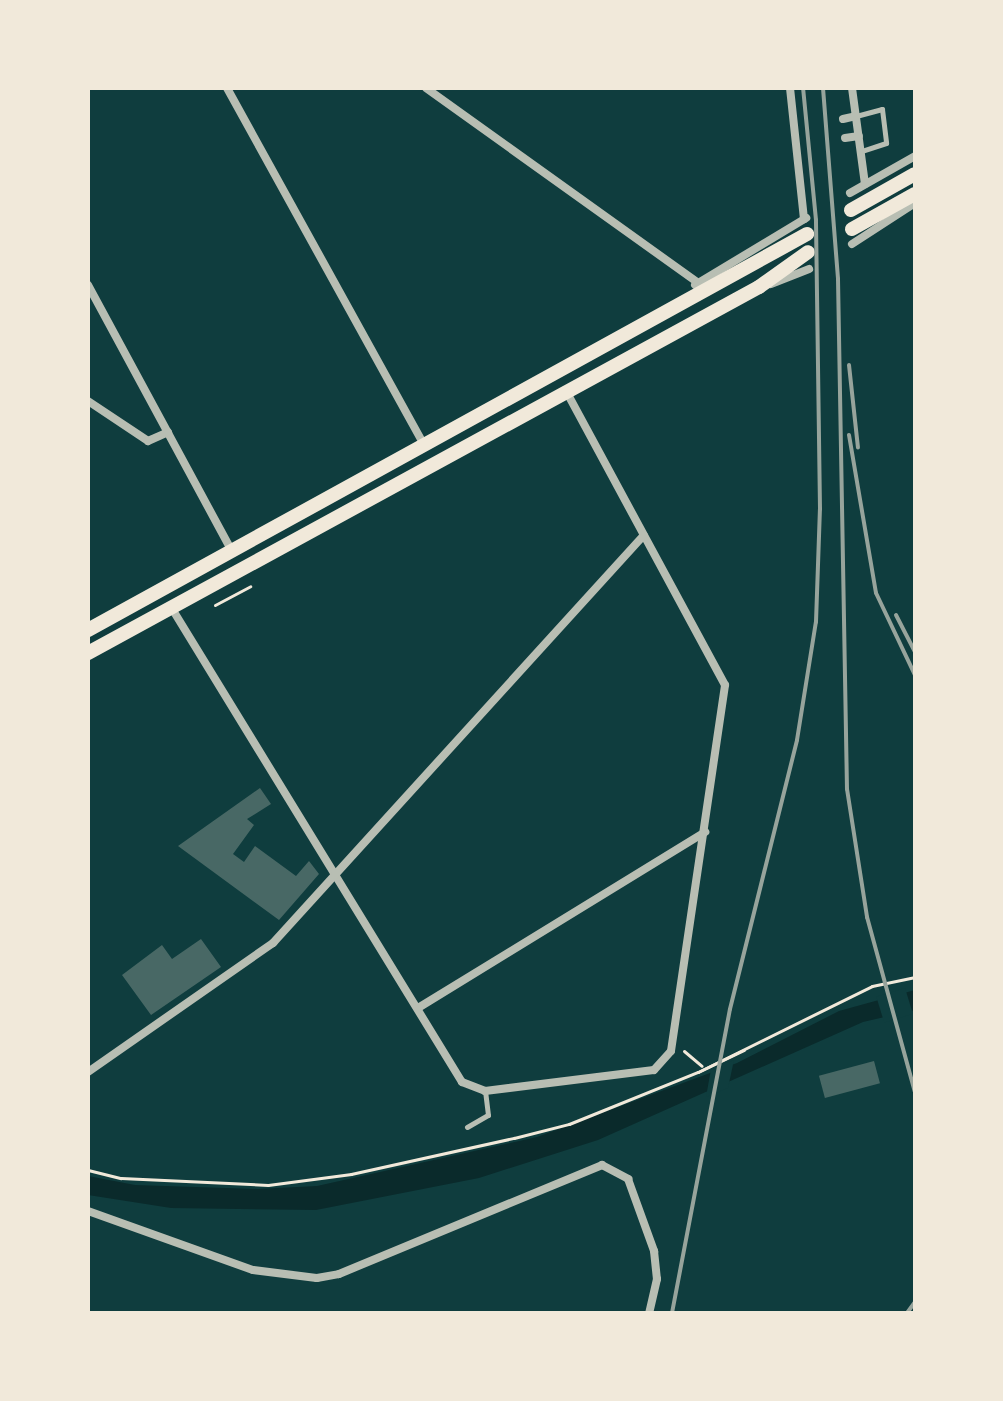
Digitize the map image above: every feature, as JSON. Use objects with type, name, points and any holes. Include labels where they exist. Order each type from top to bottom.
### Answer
[{"type":"main road","points":[[851,210],[915,174]]},
{"type":"main road","points":[[852,229],[915,194]]},
{"type":"main road","points":[[88,630],[691,297],[806,224]]},
{"type":"main road","points":[[88,653],[759,287],[808,252]]},
{"type":"main road","points":[[556,371],[567,393]]},
{"type":"main road","points":[[424,445],[434,465]]},
{"type":"street","points":[[227,88],[424,445]]},
{"type":"street","points":[[426,88],[696,281]]},
{"type":"street","points":[[691,297],[696,281],[806,224],[799,127],[790,88]]},
{"type":"street","points":[[852,88],[865,184]]},
{"type":"street","points":[[843,119],[856,116]]},
{"type":"street","points":[[845,138],[859,136]]},
{"type":"street","points":[[850,193],[915,156]]},
{"type":"street","points":[[852,244],[915,203]]},
{"type":"street","points":[[759,287],[809,269]]},
{"type":"street","points":[[88,285],[231,550]]},
{"type":"street","points":[[171,607],[470,1087],[485,1091],[661,1066],[671,1051],[725,685],[567,393]]},
{"type":"street","points":[[88,401],[148,441],[168,432]]},
{"type":"street","points":[[88,1072],[273,943],[644,535]]},
{"type":"street","points":[[418,1008],[705,832]]},
{"type":"street","points":[[88,1211],[253,1270],[317,1278],[347,1270],[590,1167],[614,1168],[628,1179],[654,1251],[657,1279],[649,1313]]},
{"type":"lane","points":[[856,116],[882,109],[886,143],[861,151]]},
{"type":"lane","points":[[467,1127],[488,1115],[485,1091]]},
{"type":"path","points":[[215,605],[250,586]]},
{"type":"path","points":[[88,1170],[146,1179],[268,1185],[308,1181],[569,1124],[698,1072],[872,986],[915,977]]},
{"type":"path","points":[[682,1048],[702,1066]]},
{"type":"path","points":[[698,1072],[702,1066],[744,1050]]},
{"type":"water","points":[[915,990],[915,1010],[863,1022],[598,1140],[479,1178],[316,1210],[171,1208],[88,1195],[88,1176],[135,1185],[258,1189],[317,1186],[537,1137],[737,1063],[839,1011]]},
{"type":"pier","points":[[905,988],[913,1014],[884,1023],[876,997]]},
{"type":"pier","points":[[734,1060],[728,1088],[706,1097],[711,1069]]},
{"type":"building","points":[[260,788],[271,804],[247,819],[254,825],[233,854],[244,862],[255,846],[296,876],[309,861],[319,874],[279,920],[178,846]]},
{"type":"building","points":[[201,939],[221,967],[151,1015],[122,975],[162,945],[172,959]]},
{"type":"building","points":[[874,1061],[880,1083],[825,1098],[819,1076]]},
{"type":"railway","points":[[672,1313],[730,1009],[797,740],[816,622],[820,509],[816,220],[803,88]]},
{"type":"railway","points":[[823,88],[838,279],[847,789],[867,917],[915,1092]]},
{"type":"railway","points":[[849,365],[858,448]]},
{"type":"railway","points":[[849,435],[876,593],[915,675]]},
{"type":"railway","points":[[896,615],[915,652]]},
{"type":"railway","points":[[907,1313],[915,1302]]}]
